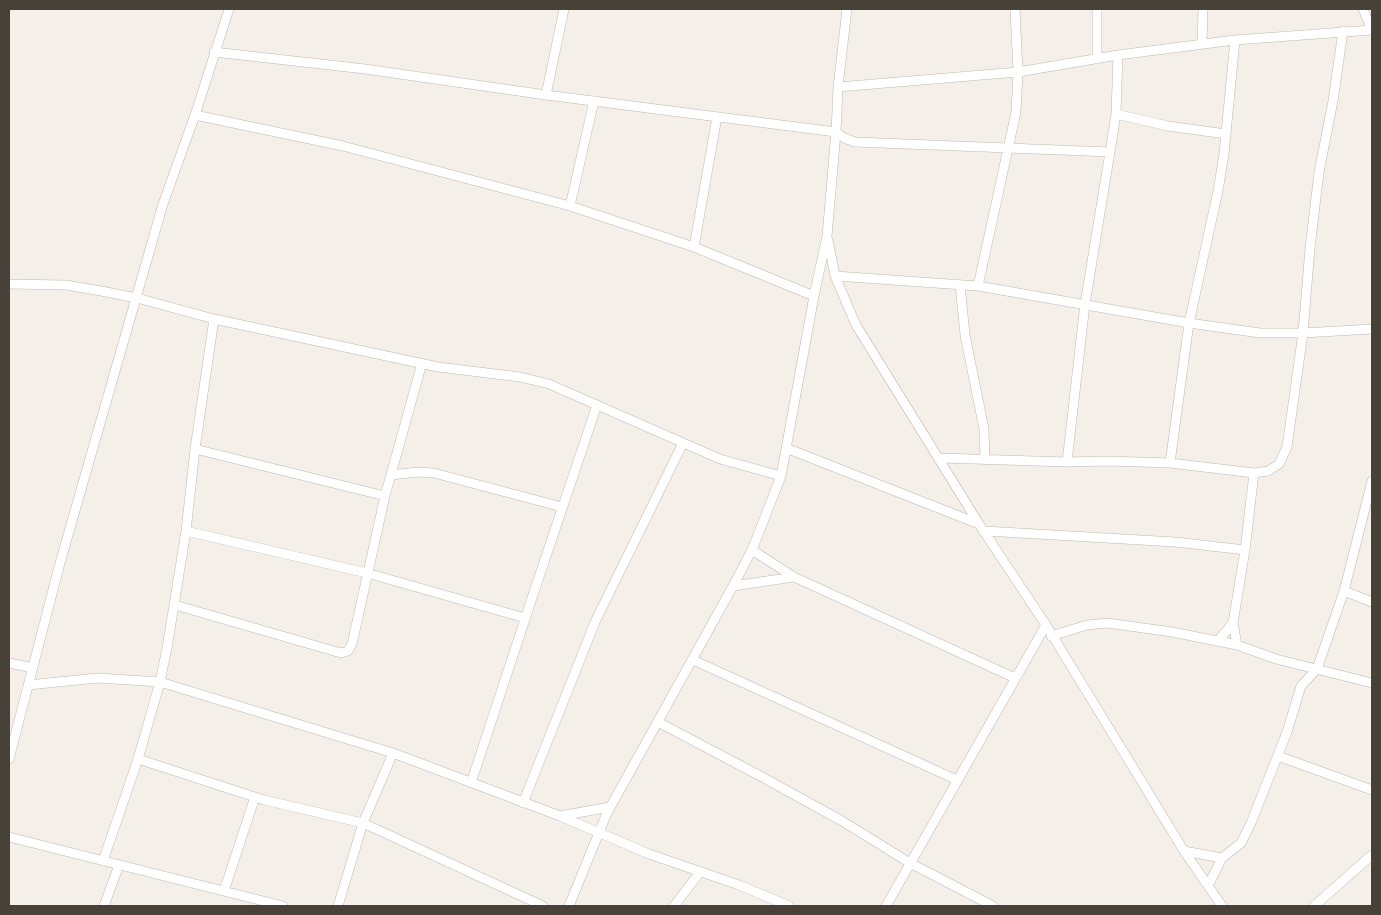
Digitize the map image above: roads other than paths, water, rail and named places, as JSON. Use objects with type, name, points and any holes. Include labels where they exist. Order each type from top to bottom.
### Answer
[{"type":"street","points":[[9,759],[60,563],[163,204],[229,9]]},
{"type":"street","points":[[546,95],[564,9]]},
{"type":"street","points":[[569,906],[598,832],[610,807],[752,550],[781,476],[827,236],[838,87],[847,9]]},
{"type":"street","points":[[978,286],[1016,112],[1018,72],[1015,9]]},
{"type":"street","points":[[1097,9],[1097,58]]},
{"type":"street","points":[[1202,44],[1203,9]]},
{"type":"street","points":[[838,87],[1018,72],[1097,58],[1234,40],[1372,30],[1364,9]]},
{"type":"street","points":[[940,458],[1170,463],[1254,473],[1268,471],[1279,464],[1287,447],[1303,333],[1319,172],[1333,101],[1343,31]]},
{"type":"street","points":[[1170,463],[1189,323],[1218,191],[1226,134],[1234,40]]},
{"type":"street","points":[[214,52],[366,69],[546,95],[836,132],[844,138],[855,142],[1110,152]]},
{"type":"street","points":[[1067,462],[1085,304],[1116,114],[1118,55]]},
{"type":"street","points":[[570,206],[594,101]]},
{"type":"street","points":[[195,114],[344,146],[570,206],[694,247],[814,296]]},
{"type":"street","points":[[1116,114],[1168,126],[1226,134]]},
{"type":"street","points":[[694,247],[717,117]]},
{"type":"street","points":[[827,236],[835,276],[856,325],[982,527],[1046,625],[1184,851],[1222,906]]},
{"type":"street","points":[[835,276],[978,286],[1189,323],[1260,333],[1303,333],[1372,329]]},
{"type":"street","points":[[9,284],[66,285],[137,298],[214,319],[422,363],[520,377],[548,384],[720,458],[781,476]]},
{"type":"street","points":[[960,285],[965,335],[984,429],[986,460]]},
{"type":"street","points":[[103,861],[138,759],[160,682],[175,605],[214,319]]},
{"type":"street","points":[[175,605],[340,653],[348,651],[352,644],[391,475],[422,363]]},
{"type":"street","points":[[471,783],[597,405]]},
{"type":"street","points":[[523,803],[595,622],[683,443]]},
{"type":"street","points":[[786,448],[982,527],[1175,542],[1245,550]]},
{"type":"street","points":[[195,449],[386,496]]},
{"type":"street","points":[[391,475],[418,472],[434,473],[562,507]]},
{"type":"street","points":[[1237,645],[1233,623],[1245,550],[1254,473]]},
{"type":"street","points":[[1208,886],[1222,858],[1241,843],[1278,756],[1301,686],[1317,669],[1368,518],[1372,481]]},
{"type":"street","points":[[186,531],[367,573],[525,618]]},
{"type":"street","points":[[752,550],[794,577],[1015,678]]},
{"type":"street","points":[[733,586],[794,577]]},
{"type":"street","points":[[1344,591],[1372,602]]},
{"type":"street","points":[[1051,636],[1087,625],[1107,623],[1172,632],[1237,645],[1276,659],[1372,683]]},
{"type":"street","points":[[1218,641],[1233,623]]},
{"type":"street","points":[[886,906],[1046,625]]},
{"type":"street","points":[[692,660],[957,780]]},
{"type":"street","points":[[9,663],[33,668]]},
{"type":"street","points":[[28,685],[98,678],[160,682],[393,753],[560,816],[649,854],[739,885],[789,906]]},
{"type":"street","points":[[658,722],[824,812],[910,863],[993,906]]},
{"type":"street","points":[[338,906],[363,823],[393,753]]},
{"type":"street","points":[[1278,756],[1372,790]]},
{"type":"street","points":[[138,759],[255,797],[363,823],[543,906]]},
{"type":"street","points":[[224,891],[255,797]]},
{"type":"street","points":[[560,816],[610,807]]},
{"type":"street","points":[[9,837],[283,906]]},
{"type":"street","points":[[1184,851],[1222,858]]},
{"type":"street","points":[[1314,906],[1372,855]]},
{"type":"street","points":[[104,906],[119,865]]},
{"type":"street","points":[[674,906],[700,872]]}]
